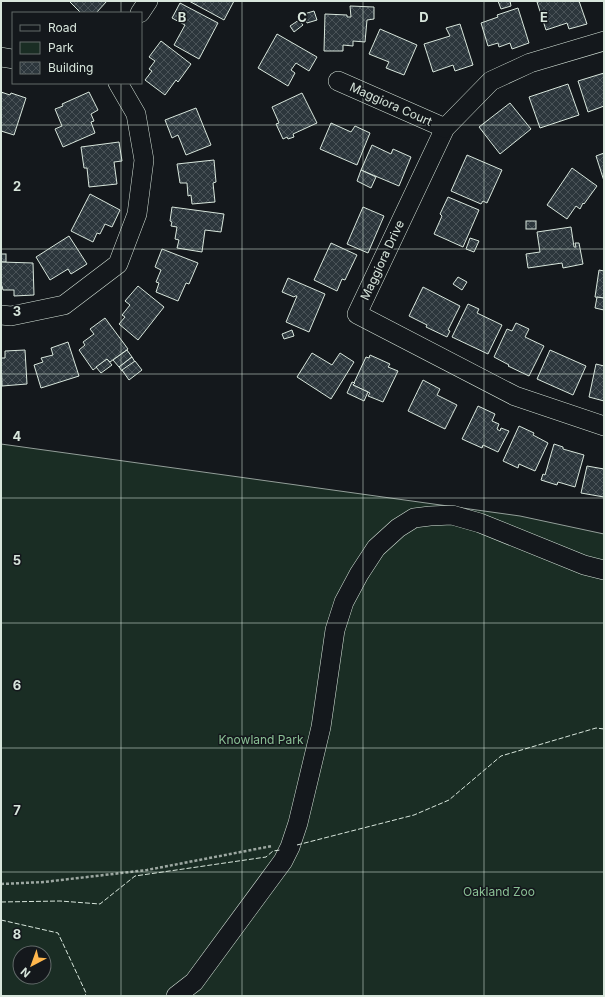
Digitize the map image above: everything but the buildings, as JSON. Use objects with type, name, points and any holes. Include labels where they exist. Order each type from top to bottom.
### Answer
[{"type":"street","points":[[141,12],[148,1]]},
{"type":"street","name":"Maggiora Drive","points":[[604,41],[530,63],[491,81],[445,128],[357,314],[516,396],[604,426]]},
{"type":"street","points":[[1,57],[12,59]]},
{"type":"street","name":"Maggiora Court","points":[[338,81],[445,128]]},
{"type":"street","points":[[1,315],[11,316],[64,305],[118,264],[137,214],[144,160],[136,114],[119,84]]},
{"type":"street","points":[[176,996],[194,982],[283,861],[292,842],[307,789],[321,727],[335,630],[344,602],[359,574],[376,548],[398,528],[414,518],[452,516],[480,523],[584,565],[604,570]]},
{"type":"path","points":[[1,884],[44,882],[147,870],[292,842]]},
{"type":"green space","name":"Knowland Park","points":[[1,444],[520,516],[604,534],[604,996],[1,996]]},
{"type":"fence","points":[[297,845],[414,815],[449,800],[501,756],[596,728],[604,729]]},
{"type":"fence","points":[[1,902],[60,901],[100,904],[135,876],[266,857],[273,851],[280,850]]},
{"type":"fence","points":[[1,920],[58,933],[86,993],[85,996]]},
{"type":"park label","name":"Oakland Zoo","points":[[499,891]]}]
